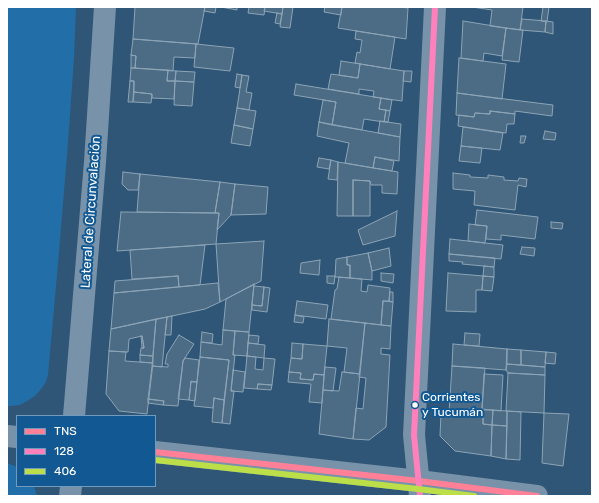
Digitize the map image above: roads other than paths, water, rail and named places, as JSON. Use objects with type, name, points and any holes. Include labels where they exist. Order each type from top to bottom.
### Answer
[{"type":"street","name":"Lateral de Circunvalación","points":[[74,415],[95,162],[105,7]]},
{"type":"street","points":[[420,489],[414,435],[435,7]]},
{"type":"street","points":[[156,452],[420,489],[536,496]]},
{"type":"place","name":"Corrientes y Tucumán","points":[[415,405]]}]
